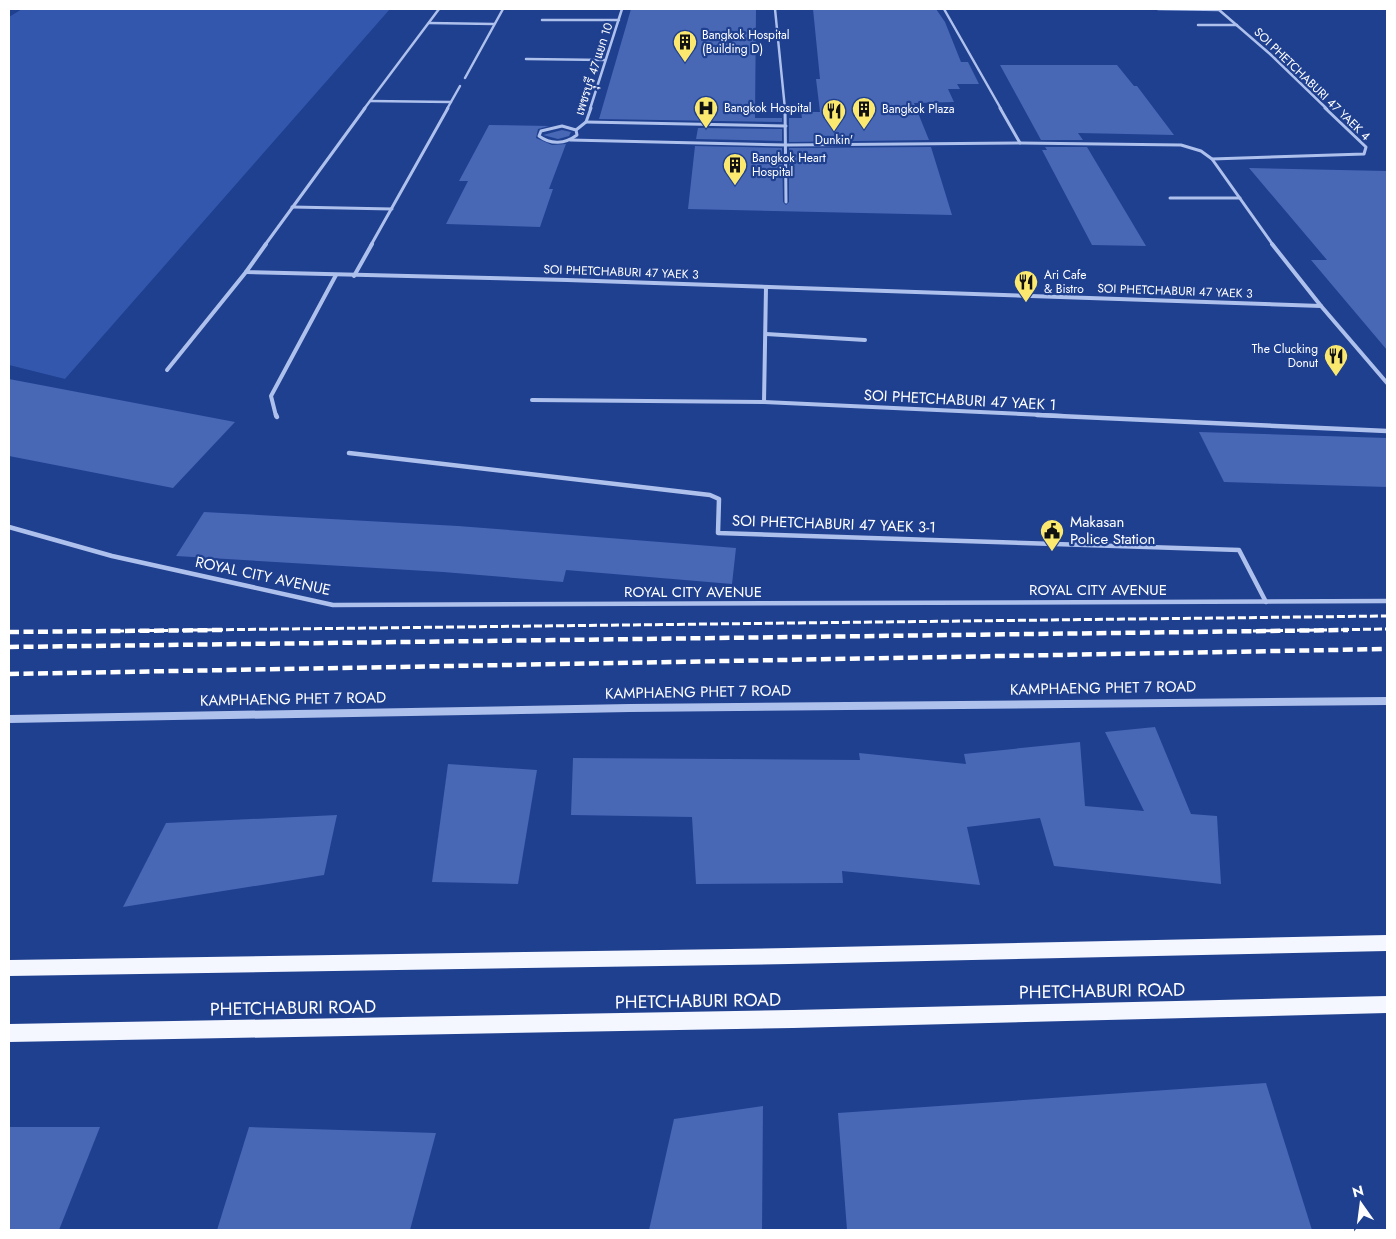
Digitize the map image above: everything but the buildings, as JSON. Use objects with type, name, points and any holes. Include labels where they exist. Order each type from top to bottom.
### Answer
[{"type":"main road","points":[[9,968],[779,956],[1387,943]]},
{"type":"main road","name":"PHETCHABURI ROAD","points":[[9,1032],[793,1019],[1387,1004]]},
{"type":"street","points":[[167,370],[246,272],[292,206],[439,9]]},
{"type":"street","points":[[465,78],[503,9]]},
{"type":"street","name":"เพชรบุุรี 47 แยก 10","points":[[576,130],[586,122],[622,9]]},
{"type":"street","points":[[776,9],[787,145],[786,202]]},
{"type":"street","points":[[944,9],[1020,143]]},
{"type":"street","points":[[1158,9],[1219,10]]},
{"type":"street","name":"SOI PHETCHABURI 47 YAEK 4","points":[[1212,159],[1346,156],[1364,154],[1366,147],[1219,10]]},
{"type":"street","points":[[542,20],[619,20]]},
{"type":"street","points":[[429,23],[494,24]]},
{"type":"street","points":[[1198,25],[1237,25]]},
{"type":"street","points":[[526,59],[605,60]]},
{"type":"street","points":[[354,276],[460,86]]},
{"type":"street","points":[[370,101],[451,102]]},
{"type":"street","points":[[586,122],[786,126]]},
{"type":"street","points":[[570,140],[576,135],[576,130],[556,127],[545,129],[539,134],[546,141],[787,145],[1020,143],[1181,146],[1201,151],[1212,159],[1321,306],[1387,383]]},
{"type":"street","points":[[1170,198],[1240,198]]},
{"type":"street","points":[[292,206],[392,208]]},
{"type":"street","name":"SOI PHETCHABURI 47 YAEK 3","points":[[246,272],[566,280],[1321,306]]},
{"type":"street","points":[[277,417],[274,412],[271,396],[336,275]]},
{"type":"street","points":[[764,402],[766,287]]},
{"type":"street","points":[[766,334],[865,340]]},
{"type":"street","name":"SOI PHETCHABURI 47 YAEK 1","points":[[532,400],[764,402],[1387,431]]},
{"type":"street","name":"SOI PHETCHABURI 47 YAEK 3-1","points":[[349,453],[710,495],[719,498],[718,533],[1239,550],[1266,602]]},
{"type":"street","name":"ROYAL CITY AVENUE","points":[[9,527],[112,556],[333,605],[1387,601]]},
{"type":"street","name":"KAMPHAENG PHET 7 ROAD","points":[[9,719],[620,708],[1387,701]]},
{"type":"shaded area","points":[[22,9],[390,9],[65,379],[9,365],[9,17]]},
{"type":"railway","points":[[116,631],[1387,616]]},
{"type":"railway","points":[[1253,631],[1387,629]]},
{"type":"railway","points":[[9,632],[224,630]]},
{"type":"railway","points":[[9,647],[1348,630]]},
{"type":"railway","points":[[9,674],[1387,649]]},
{"type":"place","name":"Bangkok Hospital (Building D)","points":[[685,63]]},
{"type":"place","name":"Bangkok Hospital","points":[[706,129]]},
{"type":"place","name":"Bangkok Plaza","points":[[864,130]]},
{"type":"place","name":"Dunkin'","points":[[834,132]]},
{"type":"place","name":"Bangkok Heart Hospital","points":[[735,186]]},
{"type":"place","name":"Ari Cafe & Bistro","points":[[1026,303]]},
{"type":"place","name":"The Clucking Donut","points":[[1336,377]]},
{"type":"place","name":"Makasan Police Station","points":[[1052,552]]}]
